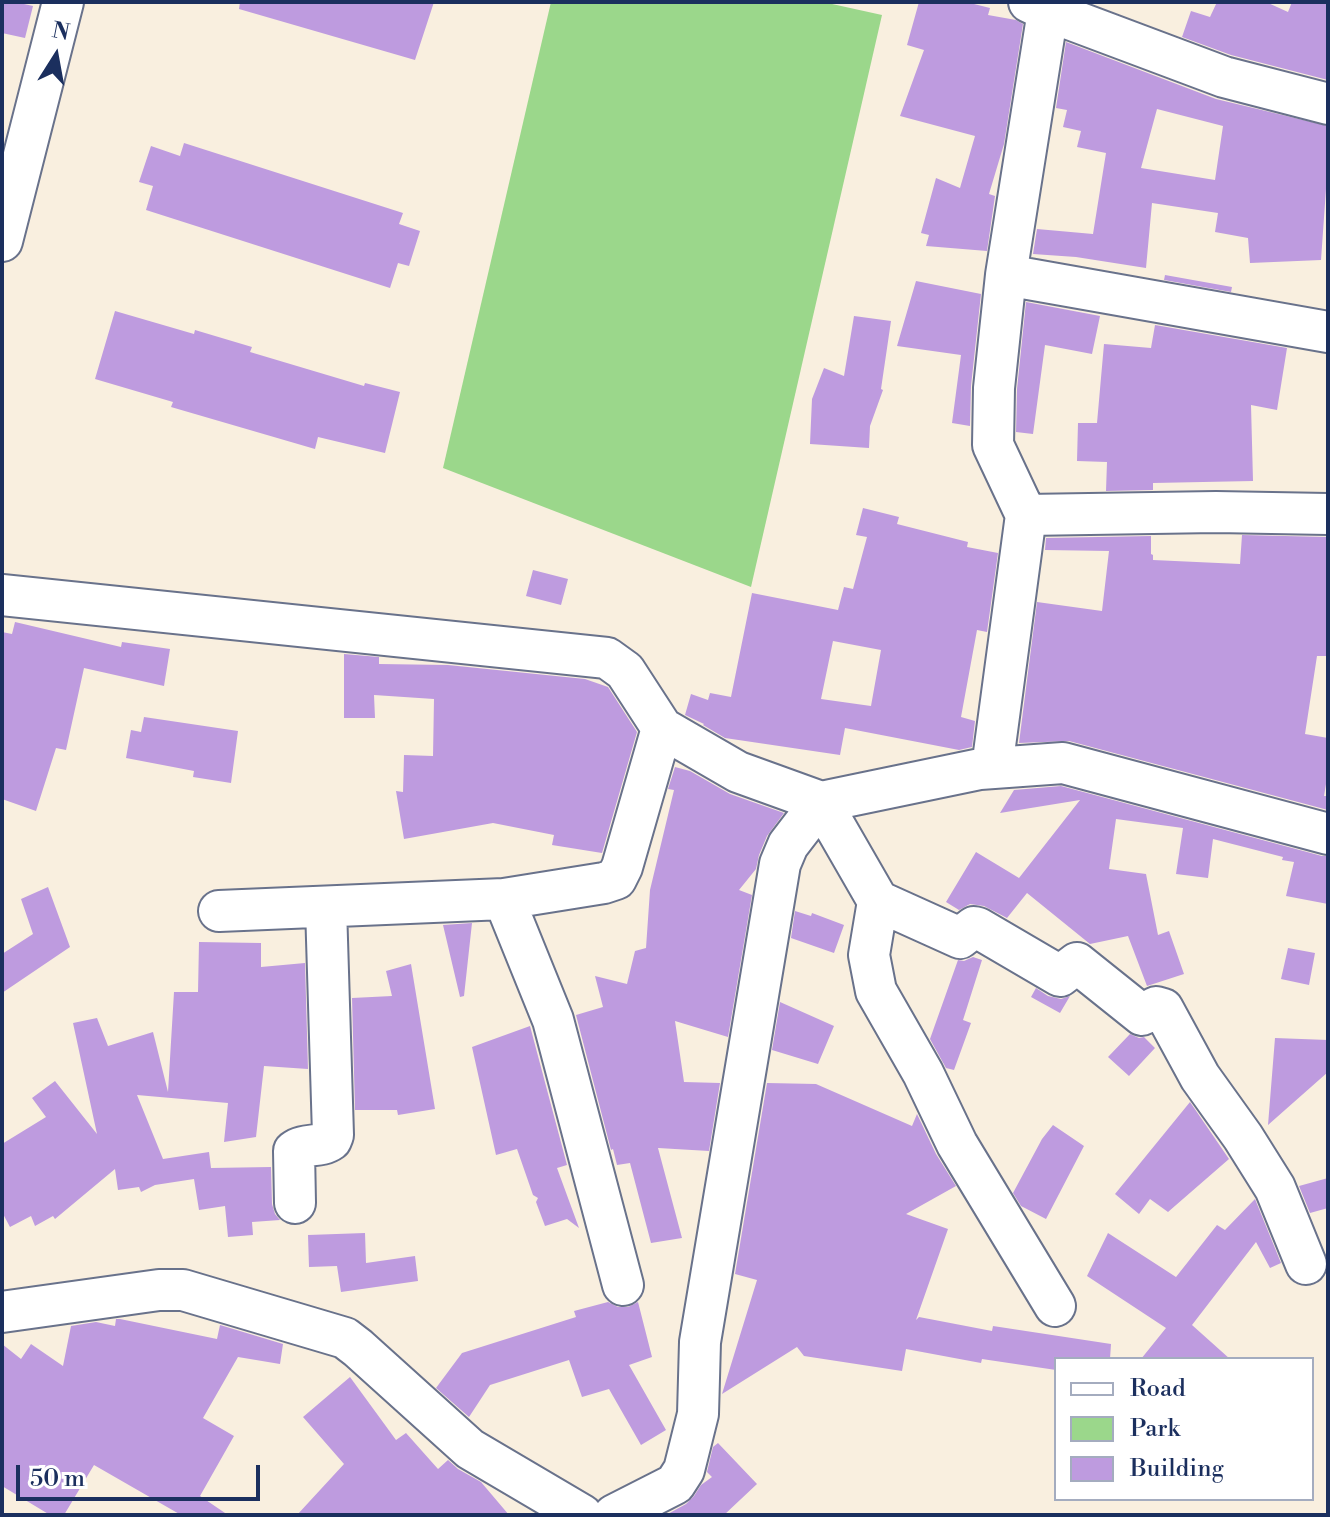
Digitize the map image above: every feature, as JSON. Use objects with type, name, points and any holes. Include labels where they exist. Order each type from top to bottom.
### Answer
[{"type":"street","points":[[2,241],[8,192],[63,2]]},
{"type":"street","points":[[992,768],[1026,515],[993,445],[994,388],[1038,7],[1224,77],[1328,104]]},
{"type":"street","points":[[1006,275],[1328,332]]},
{"type":"street","points":[[1026,515],[1328,514]]},
{"type":"street","points":[[2,595],[607,658],[625,671],[662,728],[738,772],[821,802],[980,769],[1063,763],[1328,834]]},
{"type":"street","points":[[219,911],[504,899],[616,879],[662,728]]},
{"type":"street","points":[[821,802],[878,901],[960,938],[970,929],[978,928],[1060,976],[1077,963],[1142,1015],[1156,1007],[1163,1009],[1200,1077],[1275,1188],[1306,1264]]},
{"type":"street","points":[[614,1515],[675,1484],[684,1470],[698,1414],[700,1342],[780,864],[788,845],[821,802]]},
{"type":"street","points":[[504,899],[553,1020],[623,1285]]},
{"type":"street","points":[[878,901],[869,955],[876,991],[923,1073],[957,1144],[1055,1306]]},
{"type":"street","points":[[295,1203],[294,1151],[327,1143],[333,1135],[326,907]]},
{"type":"street","points":[[2,1312],[159,1290],[183,1290],[345,1338],[470,1449],[582,1515]]},
{"type":"green space","points":[[551,2],[823,2],[882,15],[751,587],[443,468]]},
{"type":"building","points":[[2,2],[33,6],[25,38],[2,33]]},
{"type":"building","points":[[240,2],[434,2],[415,60],[239,9]]},
{"type":"building","points":[[919,2],[966,2],[990,8],[988,15],[1023,24],[1004,144],[989,194],[995,196],[987,251],[926,246],[929,235],[921,233],[936,178],[960,188],[975,136],[900,116],[924,50],[907,45]]},
{"type":"building","points":[[1217,2],[1266,2],[1288,12],[1292,2],[1328,2],[1328,80],[1231,55],[1182,37],[1191,11],[1210,17]]},
{"type":"building","points":[[1066,42],[1216,99],[1328,126],[1328,189],[1321,260],[1250,263],[1248,238],[1215,232],[1218,213],[1152,203],[1146,268],[1033,254],[1037,229],[1093,234],[1106,153],[1077,147],[1081,131],[1063,127],[1067,110],[1056,108]],"holes":[[[1157,109],[1223,126],[1215,180],[1141,168]]]},
{"type":"building","points":[[184,143],[403,213],[399,224],[420,231],[409,266],[398,263],[390,288],[146,210],[153,186],[139,182],[151,146],[180,156]]},
{"type":"building","points":[[1165,275],[1232,287],[1231,292],[1164,280]]},
{"type":"building","points":[[916,281],[981,294],[970,426],[952,423],[961,355],[897,346]]},
{"type":"building","points":[[1026,302],[1100,316],[1092,354],[1045,345],[1033,434],[1016,432]]},
{"type":"building","points":[[115,311],[252,347],[250,352],[364,386],[365,383],[400,392],[385,453],[318,437],[315,449],[171,407],[173,402],[95,379]]},
{"type":"building","points":[[854,316],[891,321],[883,390],[870,426],[869,448],[810,444],[812,399],[824,368],[844,376]]},
{"type":"building","points":[[1155,325],[1287,348],[1277,410],[1251,405],[1253,481],[1153,483],[1153,490],[1106,491],[1107,462],[1077,461],[1078,423],[1097,423],[1104,344],[1151,348]]},
{"type":"building","points":[[863,508],[899,517],[897,524],[968,542],[967,547],[998,553],[987,632],[977,630],[961,717],[975,721],[972,747],[959,750],[845,728],[840,755],[725,738],[685,715],[691,694],[708,700],[710,693],[731,697],[752,593],[838,610],[844,587],[853,589],[867,537],[856,535]],"holes":[[[833,641],[881,650],[871,706],[821,699]]]},
{"type":"building","points":[[1242,535],[1328,537],[1328,656],[1317,656],[1305,734],[1328,738],[1324,796],[1328,796],[1328,810],[1069,741],[1019,743],[1037,602],[1102,611],[1109,551],[1045,550],[1046,538],[1151,536],[1153,560],[1240,564]]},
{"type":"building","points":[[533,570],[568,579],[561,605],[526,596]]},
{"type":"building","points":[[15,622],[121,647],[122,642],[170,649],[164,686],[84,668],[66,750],[56,748],[36,811],[2,799],[2,632],[12,634]]},
{"type":"building","points":[[344,654],[379,657],[379,664],[448,665],[585,679],[608,687],[637,732],[602,853],[552,845],[554,835],[493,823],[404,839],[396,791],[403,792],[404,755],[433,756],[434,699],[374,695],[375,718],[344,718]]},
{"type":"building","points":[[144,717],[238,731],[231,783],[193,777],[194,771],[126,758],[131,730],[141,732]]},
{"type":"building","points":[[675,767],[690,771],[730,794],[784,813],[767,836],[756,869],[739,890],[752,895],[728,1037],[675,1021],[684,1082],[720,1083],[709,1151],[658,1148],[682,1238],[651,1243],[630,1163],[617,1165],[611,1150],[576,1015],[603,1007],[595,976],[627,984],[635,951],[646,948],[650,890],[674,790],[668,789]]},
{"type":"building","points":[[1061,786],[1328,856],[1328,904],[1286,896],[1294,862],[1213,839],[1208,878],[1176,874],[1183,828],[1116,819],[1109,869],[1146,874],[1158,935],[1169,931],[1184,974],[1147,986],[1128,936],[1090,944],[1027,893],[1007,918],[984,906],[970,904],[959,910],[946,902],[976,852],[1019,878],[1080,800],[1000,813],[1014,790]]},
{"type":"building","points":[[48,887],[70,947],[2,993],[2,954],[33,934],[21,899]]},
{"type":"building","points":[[795,911],[811,916],[812,913],[844,925],[834,953],[791,938]]},
{"type":"building","points":[[472,923],[464,996],[460,997],[443,925]]},
{"type":"building","points":[[199,942],[261,943],[261,967],[305,963],[308,1069],[264,1066],[256,1137],[224,1142],[228,1103],[137,1095],[163,1159],[209,1152],[211,1168],[271,1167],[272,1204],[280,1220],[252,1222],[253,1235],[228,1237],[225,1206],[199,1210],[194,1179],[155,1185],[141,1192],[139,1187],[118,1190],[115,1169],[55,1219],[53,1216],[35,1226],[31,1216],[10,1227],[2,1212],[2,1144],[46,1117],[32,1098],[55,1081],[97,1134],[73,1023],[97,1018],[108,1046],[153,1032],[168,1092],[174,992],[198,992]]},
{"type":"building","points":[[1288,948],[1315,953],[1309,985],[1281,979]]},
{"type":"building","points":[[973,957],[982,960],[963,1020],[971,1023],[954,1070],[946,1068],[930,1039],[958,960]]},
{"type":"building","points":[[411,964],[435,1109],[398,1115],[397,1110],[355,1110],[352,998],[392,996],[386,971]]},
{"type":"building","points":[[1036,988],[1048,996],[1061,999],[1070,996],[1060,1013],[1031,997]]},
{"type":"building","points":[[780,1002],[834,1026],[818,1064],[772,1050]]},
{"type":"building","points":[[530,1026],[567,1165],[557,1168],[579,1228],[567,1219],[545,1226],[536,1202],[538,1198],[533,1195],[517,1149],[496,1155],[472,1047]]},
{"type":"building","points":[[1130,1034],[1144,1037],[1155,1048],[1129,1076],[1108,1057]]},
{"type":"building","points":[[1275,1038],[1328,1040],[1328,1072],[1268,1125]]},
{"type":"building","points":[[767,1083],[816,1084],[912,1126],[917,1114],[956,1186],[906,1214],[948,1229],[916,1320],[919,1317],[992,1331],[993,1326],[1111,1344],[1110,1357],[1054,1357],[1054,1370],[982,1359],[981,1363],[906,1349],[902,1371],[804,1356],[797,1347],[722,1394],[757,1280],[735,1274]]},
{"type":"building","points":[[1190,1102],[1229,1159],[1168,1212],[1150,1199],[1139,1214],[1115,1194]]},
{"type":"building","points":[[1053,1125],[1084,1146],[1046,1219],[1021,1206],[1013,1193]]},
{"type":"building","points":[[1328,1178],[1328,1208],[1310,1213],[1299,1186]]},
{"type":"building","points":[[1255,1199],[1281,1263],[1270,1268],[1256,1242],[1192,1325],[1228,1357],[1143,1357],[1166,1328],[1087,1276],[1108,1233],[1176,1277],[1217,1225],[1225,1230]]},
{"type":"building","points":[[365,1233],[366,1263],[415,1256],[418,1281],[341,1292],[337,1266],[309,1267],[308,1235]]},
{"type":"building","points":[[608,1302],[618,1307],[628,1307],[638,1302],[652,1357],[629,1365],[666,1430],[641,1445],[609,1389],[582,1397],[569,1360],[490,1385],[469,1417],[436,1388],[462,1353],[576,1317],[574,1311]]},
{"type":"building","points":[[116,1319],[217,1339],[220,1325],[283,1344],[280,1364],[238,1357],[203,1418],[234,1436],[200,1496],[228,1515],[181,1515],[94,1465],[64,1515],[50,1515],[2,1486],[2,1344],[21,1359],[31,1344],[63,1366],[71,1326],[96,1322],[115,1326]]},
{"type":"building","points":[[350,1377],[396,1440],[406,1433],[438,1469],[448,1460],[481,1482],[509,1515],[297,1515],[344,1464],[303,1417]]},
{"type":"building","points":[[718,1443],[757,1484],[724,1515],[666,1515],[686,1504],[712,1477],[707,1472],[713,1447]]}]
